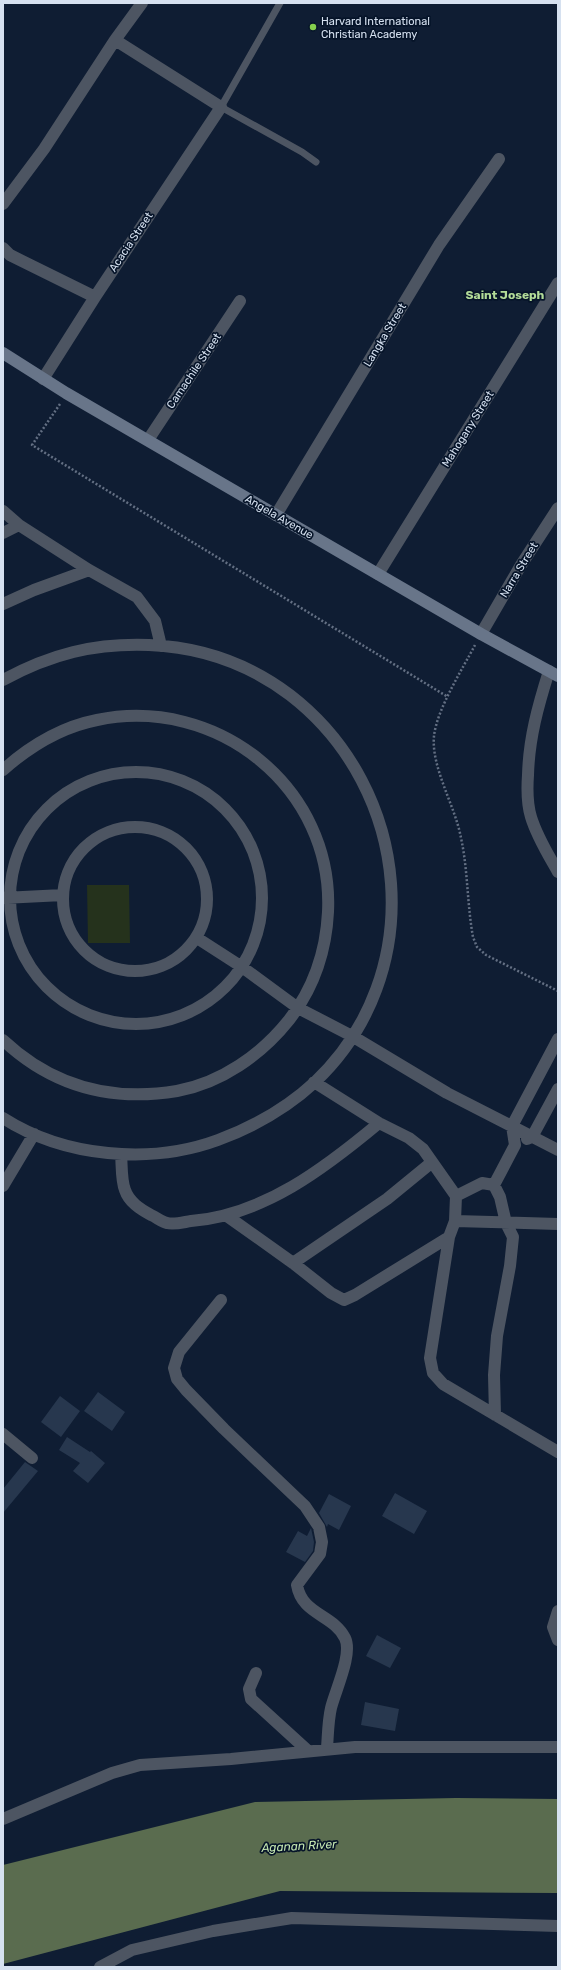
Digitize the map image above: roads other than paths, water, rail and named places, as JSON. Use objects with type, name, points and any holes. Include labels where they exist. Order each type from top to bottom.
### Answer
[{"type":"main road","name":"Angela Avenue","points":[[3,353],[66,393],[481,634],[553,674]]},
{"type":"street","points":[[3,204],[44,149],[114,40],[142,3]]},
{"type":"street","points":[[114,40],[221,107]]},
{"type":"street","name":"Acacia Street","points":[[43,379],[95,297],[221,107]]},
{"type":"street","name":"Langka Street","points":[[276,515],[439,245],[499,159]]},
{"type":"street","points":[[3,248],[10,255],[95,297]]},
{"type":"street","name":"Mahogany Street","points":[[378,574],[558,283]]},
{"type":"street","name":"Camachile Street","points":[[148,440],[240,301]]},
{"type":"street","name":"Narra Street","points":[[481,634],[521,565],[558,508]]},
{"type":"street","points":[[3,511],[19,525],[90,570],[138,597],[155,621],[162,646]]},
{"type":"street","points":[[3,533],[19,525]]},
{"type":"street","points":[[3,604],[34,590],[90,570]]},
{"type":"street","points":[[3,680],[25,668],[56,656],[87,648],[119,644],[185,648],[217,657],[248,669],[277,686],[303,706],[327,729],[347,755],[365,783],[378,814],[387,846],[391,878],[392,911],[388,944],[380,976],[368,1007],[352,1036],[335,1060],[314,1082],[282,1109],[245,1130],[205,1145],[164,1153],[121,1154],[81,1149],[34,1134],[3,1118]]},
{"type":"street","points":[[553,674],[535,716],[529,748],[527,789],[530,816],[542,845],[558,872]]},
{"type":"street","points":[[3,770],[20,755],[37,744],[69,728],[96,720],[124,716],[152,716],[207,728],[232,740],[256,756],[285,786],[308,821],[319,847],[326,874],[328,902],[327,930],[321,957],[314,977],[298,1008],[276,1036],[250,1059],[219,1077],[186,1089],[151,1095],[116,1094],[81,1087],[48,1074],[19,1054],[3,1040]]},
{"type":"street","points":[[128,772],[152,773],[176,778],[198,788],[223,807],[234,818],[248,837],[257,859],[262,882],[263,906],[260,930],[252,952],[242,968],[218,996],[191,1012],[160,1022],[128,1025],[97,1019],[68,1005],[43,985],[25,959],[22,952],[13,930],[6,898],[18,852],[29,831],[44,812],[61,796],[82,784],[104,776],[128,772]]},
{"type":"street","points":[[134,827],[152,829],[169,836],[184,846],[196,859],[204,875],[208,892],[207,910],[197,938],[180,956],[164,965],[147,970],[128,971],[110,967],[94,958],[80,946],[70,930],[64,913],[63,895],[66,877],[74,861],[90,844],[100,837],[116,830],[134,827]]},
{"type":"street","points":[[6,898],[63,895]]},
{"type":"street","points":[[197,938],[298,1008],[352,1036],[447,1094],[558,1150]]},
{"type":"street","points":[[494,1186],[515,1145],[512,1126],[558,1039]]},
{"type":"street","points":[[314,1082],[379,1122],[409,1138],[423,1149],[431,1163],[456,1196],[455,1221],[449,1237],[430,1358],[433,1373],[443,1384],[558,1452]]},
{"type":"street","points":[[515,1145],[532,1137],[558,1089]]},
{"type":"street","points":[[121,1154],[124,1190],[131,1201],[144,1211],[167,1223],[204,1220],[227,1216],[262,1202],[303,1181],[341,1155],[379,1122]]},
{"type":"street","points":[[3,1186],[34,1134]]},
{"type":"street","points":[[293,1263],[387,1199],[431,1163]]},
{"type":"street","points":[[456,1196],[482,1183],[494,1186],[500,1197],[506,1223],[513,1237],[510,1266],[497,1336],[494,1375],[495,1415]]},
{"type":"street","points":[[227,1216],[293,1263],[331,1293],[344,1300],[449,1237]]},
{"type":"street","points":[[455,1221],[558,1224]]},
{"type":"street","points":[[221,1300],[179,1352],[174,1368],[177,1379],[186,1390],[224,1429],[305,1506],[319,1527],[322,1542],[320,1554],[297,1585],[299,1596],[304,1603],[340,1630],[346,1638],[348,1652],[330,1709],[327,1748]]},
{"type":"street","points":[[3,1434],[32,1458]]},
{"type":"street","points":[[558,1611],[553,1627],[558,1640]]},
{"type":"street","points":[[256,1673],[249,1689],[251,1699],[307,1750]]},
{"type":"street","points":[[3,1819],[112,1773],[140,1765],[231,1759],[355,1746],[558,1747]]},
{"type":"street","points":[[100,1967],[132,1950],[213,1932],[292,1918],[558,1926]]},
{"type":"lane","points":[[280,3],[221,107],[302,152],[316,162]]},
{"type":"water","name":"Aganan River","points":[[456,1798],[558,1799],[558,1893],[280,1891],[3,1964],[3,1865],[255,1802]]},
{"type":"place","name":"Harvard International Christian Academy","points":[[313,27]]},
{"type":"district","name":"Saint Joseph","points":[[505,295]]}]
